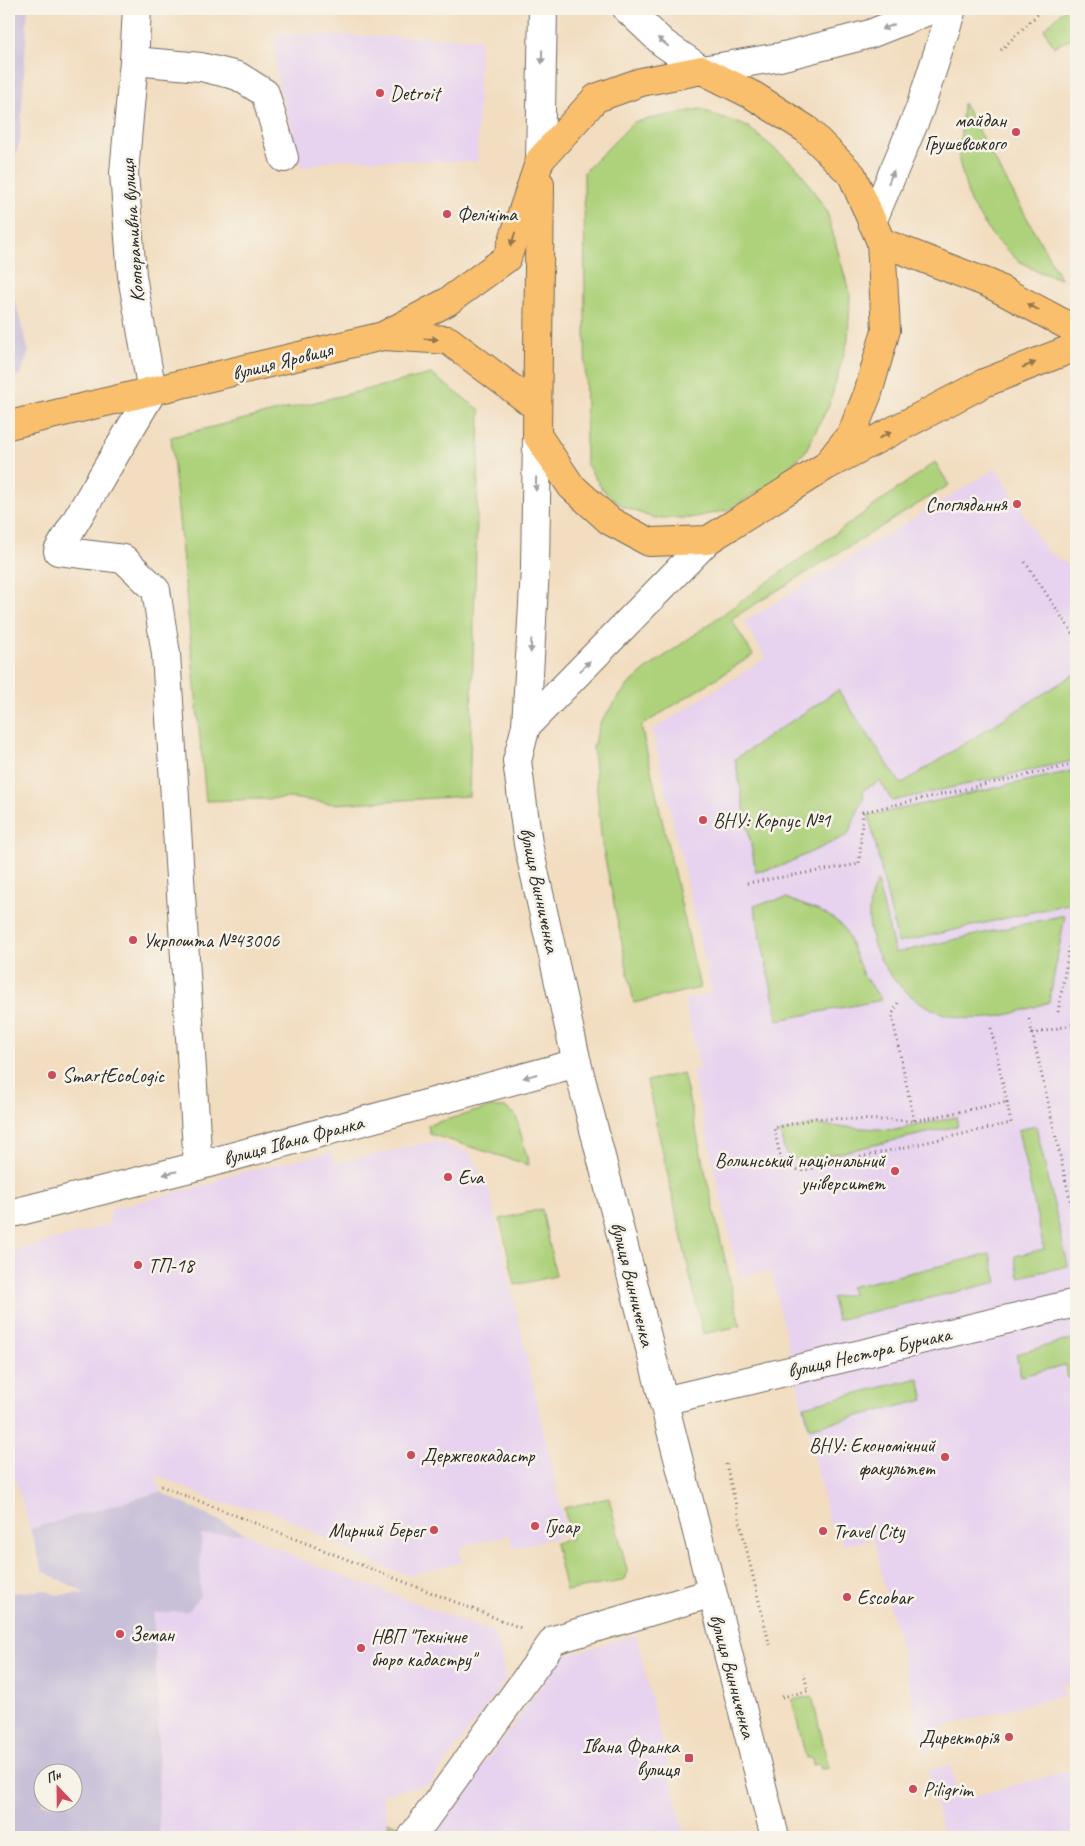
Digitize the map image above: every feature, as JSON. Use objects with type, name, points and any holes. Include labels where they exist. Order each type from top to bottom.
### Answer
[{"type":"main road","points":[[382,336],[447,302],[507,258],[540,160],[596,98],[641,82],[702,70],[754,96],[806,129],[852,175],[876,232],[886,330],[868,393],[852,433],[826,466]]},
{"type":"main road","points":[[540,160],[537,435],[571,486],[610,521],[649,542],[708,540],[826,466],[984,383],[1076,347]]},
{"type":"main road","points":[[876,232],[990,284],[1076,330]]},
{"type":"main road","name":"вулиця Яровиця","points":[[9,426],[382,336],[448,340],[537,407]]},
{"type":"street","name":"Кооперативна вулиця","points":[[137,9],[124,173],[132,276],[152,392]]},
{"type":"street","points":[[540,160],[543,9]]},
{"type":"street","points":[[627,9],[663,43],[702,70],[780,57],[870,34],[933,9]]},
{"type":"street","points":[[876,232],[919,111],[952,9]]},
{"type":"street","points":[[134,61],[201,66],[238,76],[265,94],[284,158]]},
{"type":"street","points":[[152,392],[58,551],[124,559],[156,590],[166,654],[198,1166]]},
{"type":"street","name":"вулиця Винниченка","points":[[537,435],[536,569],[526,726],[517,761],[528,844],[577,1062],[776,1837]]},
{"type":"street","points":[[526,726],[708,540]]},
{"type":"street","name":"вулиця Івана Франка","points":[[9,1214],[198,1166],[577,1062]]},
{"type":"street","name":"вулиця Нестора Бурчака","points":[[663,1401],[1076,1303]]},
{"type":"street","points":[[412,1837],[554,1640],[712,1593]]},
{"type":"path","points":[[1001,50],[1043,9]]},
{"type":"path","points":[[1025,562],[1076,638]]},
{"type":"path","points":[[747,883],[859,864],[863,812],[1076,764]]},
{"type":"path","points":[[1058,1012],[1075,925],[1076,909]]},
{"type":"path","points":[[898,1003],[892,1014],[914,1122]]},
{"type":"path","points":[[1029,1019],[1076,1226]]},
{"type":"path","points":[[1032,1034],[1076,1024]]},
{"type":"path","points":[[991,1028],[1007,1102],[1011,1123],[800,1171],[781,1160],[774,1128],[816,1118],[914,1122],[1007,1102]]},
{"type":"path","points":[[726,1464],[770,1647]]},
{"type":"path","points":[[161,1486],[554,1640]]},
{"type":"path","points":[[782,1697],[808,1691],[804,1674]]},
{"type":"shaded area","points":[[9,9],[28,9],[20,140],[9,177]]},
{"type":"shaded area","name":"Detroit","points":[[276,34],[480,39],[477,162],[337,159],[302,168],[279,85],[275,61]]},
{"type":"shaded area","points":[[9,270],[11,287],[29,352],[20,375],[9,377]]},
{"type":"shaded area","name":"Волинський національний університет","points":[[996,468],[1046,550],[1074,569],[1076,577],[1076,1680],[1062,1684],[1065,1695],[940,1727],[944,1746],[924,1751],[874,1539],[843,1545],[838,1524],[830,1526],[771,1271],[739,1277],[692,1071],[700,1069],[684,1000],[712,993],[652,730],[766,658],[744,622]]},
{"type":"shaded area","points":[[435,1141],[469,1153],[489,1189],[567,1535],[513,1548],[510,1535],[459,1547],[462,1562],[409,1575],[386,1568],[272,1511],[220,1503],[156,1475],[160,1492],[30,1529],[9,1459],[9,1253],[108,1225],[111,1209],[218,1182],[217,1178],[331,1152],[335,1164]]},
{"type":"shaded area","points":[[160,1492],[245,1533],[201,1535],[200,1596],[188,1611],[153,1613],[158,1700],[159,1837],[9,1837],[9,1593],[44,1590],[57,1595],[85,1593],[43,1571],[30,1529]]},
{"type":"shaded area","points":[[245,1533],[304,1561],[495,1633],[506,1679],[430,1784],[382,1794],[389,1826],[380,1837],[159,1837],[158,1700],[153,1612],[188,1611],[200,1596],[201,1535]]},
{"type":"shaded area","points":[[636,1635],[685,1837],[429,1837],[442,1817],[509,1731],[561,1657]]},
{"type":"shaded area","points":[[950,1765],[959,1800],[1076,1769],[1076,1837],[943,1837],[928,1770]]},
{"type":"green space","points":[[1064,9],[1076,9],[1076,36],[1054,47],[1044,29]]},
{"type":"green space","points":[[963,103],[1061,279],[1036,271],[1016,259],[992,235],[970,202],[959,161]]},
{"type":"green space","points":[[700,109],[748,127],[799,169],[827,212],[850,295],[848,340],[829,405],[805,452],[768,486],[728,510],[690,518],[653,518],[622,506],[602,489],[586,463],[584,172],[634,122]]},
{"type":"green space","points":[[431,374],[480,410],[469,796],[335,804],[291,798],[206,801],[171,437]]},
{"type":"green space","points":[[935,462],[949,485],[731,619],[753,655],[641,726],[700,988],[634,1003],[602,844],[593,747],[601,721],[627,686],[648,668]]},
{"type":"green space","points":[[1076,673],[1076,760],[892,801],[880,781],[863,790],[864,796],[848,835],[779,867],[756,872],[735,759],[838,690],[901,784]]},
{"type":"green space","points":[[1076,770],[1076,902],[898,943],[869,816]]},
{"type":"green space","points":[[877,881],[895,953],[1065,915],[1049,1002],[1004,1016],[980,1019],[956,1017],[935,1010],[915,999],[898,984],[884,966],[874,946],[869,925],[870,903]]},
{"type":"green space","points":[[786,898],[818,910],[833,918],[845,929],[863,975],[882,1000],[778,1020],[754,905]]},
{"type":"green space","points":[[683,1073],[740,1326],[703,1334],[647,1081]]},
{"type":"green space","points":[[491,1107],[506,1108],[516,1116],[529,1165],[430,1134],[428,1125]]},
{"type":"green space","points":[[956,1117],[958,1126],[799,1162],[785,1153],[780,1133],[812,1125],[895,1130]]},
{"type":"green space","points":[[1036,1126],[1068,1266],[1019,1277],[1015,1256],[1044,1249],[1018,1130]]},
{"type":"green space","points":[[542,1209],[556,1276],[515,1285],[500,1219]]},
{"type":"green space","points":[[990,1254],[997,1282],[837,1320],[832,1298],[852,1294],[850,1287]]},
{"type":"green space","points":[[1076,1338],[1076,1376],[1068,1378],[1065,1365],[1021,1376],[1016,1354]]},
{"type":"green space","points":[[919,1378],[924,1400],[809,1428],[804,1406]]},
{"type":"green space","points":[[609,1498],[627,1570],[626,1578],[622,1581],[566,1591],[555,1543],[571,1539],[564,1508]]},
{"type":"green space","points":[[812,1696],[829,1768],[821,1769],[819,1764],[813,1765],[812,1758],[806,1758],[792,1700]]},
{"type":"green space","points":[[388,1821],[400,1826],[401,1831],[396,1837],[380,1837],[389,1826]]},
{"type":"place","name":"Detroit","points":[[380,93]]},
{"type":"place","name":"майдан Грушевського","points":[[1016,132]]},
{"type":"place","name":"Фелічіта","points":[[447,214]]},
{"type":"place","name":"Споглядання","points":[[1017,504]]},
{"type":"place","name":"ВНУ: Корпус №1","points":[[703,820]]},
{"type":"place","name":"Укрпошта №43006","points":[[133,940]]},
{"type":"place","name":"SmartEcoLogic","points":[[52,1075]]},
{"type":"place","name":"Волинський національний університет","points":[[895,1171]]},
{"type":"place","name":"Eva","points":[[448,1177]]},
{"type":"place","name":"ТП-18","points":[[138,1265]]},
{"type":"place","name":"Держгеокадастр","points":[[411,1455]]},
{"type":"place","name":"ВНУ: Економічний факультет","points":[[945,1457]]},
{"type":"place","name":"Гусар","points":[[535,1526]]},
{"type":"place","name":"Мирний Берег","points":[[434,1530]]},
{"type":"place","name":"Travel City","points":[[823,1531]]},
{"type":"place","name":"Escobar","points":[[847,1597]]},
{"type":"place","name":"Земан","points":[[120,1634]]},
{"type":"place","name":"НВП \"Технічне бюро кадастру\"","points":[[361,1648]]},
{"type":"place","name":"Директорія","points":[[1009,1737]]},
{"type":"place","name":"Івана Франка вулиця","points":[[689,1758]]},
{"type":"place","name":"Piligrim","points":[[913,1789]]}]
